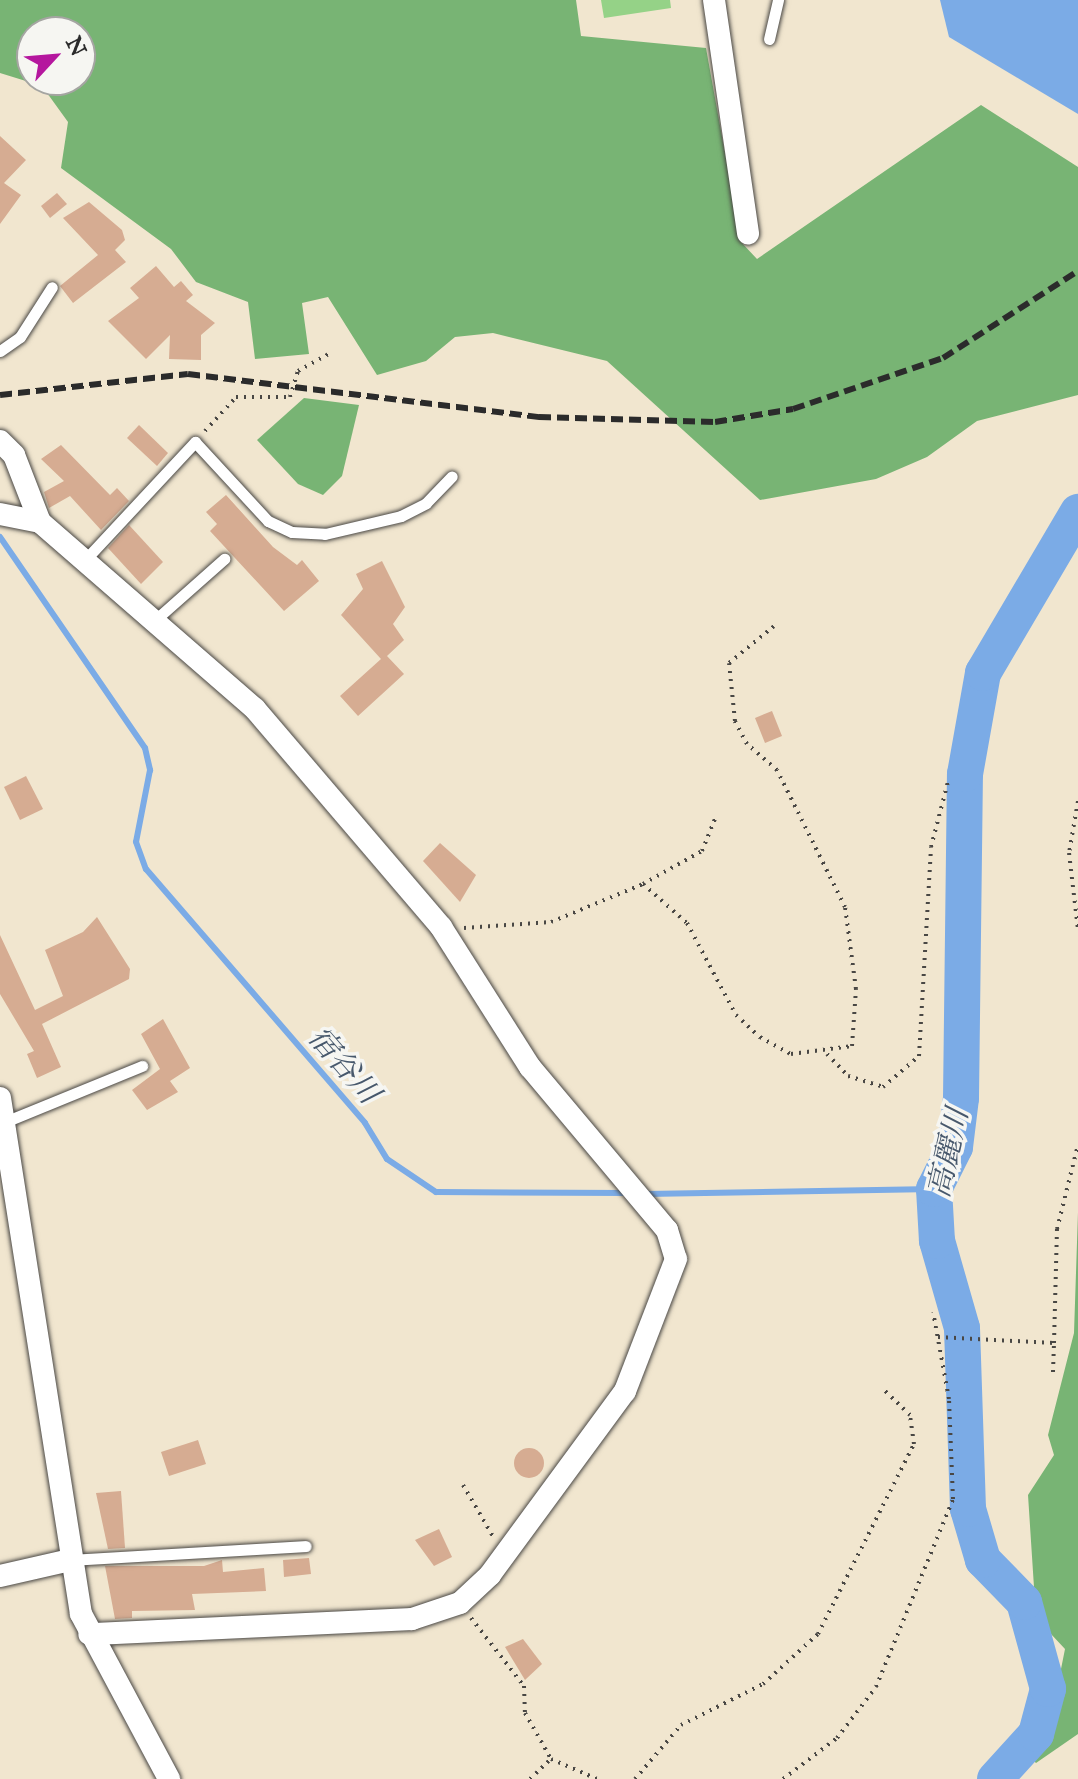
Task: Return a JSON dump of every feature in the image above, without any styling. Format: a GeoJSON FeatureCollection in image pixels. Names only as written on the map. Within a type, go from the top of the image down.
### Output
{"type":"FeatureCollection","features":[{"type":"Feature","properties":{"kind":"street"},"geometry":{"type":"LineString","coordinates":[[714,0],[748,234]]}},
{"type":"Feature","properties":{"kind":"street"},"geometry":{"type":"LineString","coordinates":[[0,441],[14,455],[40,522],[255,709],[441,927],[530,1067],[648,1206],[674,1246],[663,1305],[625,1391],[505,1553],[460,1603],[412,1619],[89,1634]]}},
{"type":"Feature","properties":{"kind":"street"},"geometry":{"type":"LineString","coordinates":[[0,514],[40,522]]}},
{"type":"Feature","properties":{"kind":"street"},"geometry":{"type":"LineString","coordinates":[[0,1098],[7,1121],[70,1560],[89,1634],[169,1779]]}},
{"type":"Feature","properties":{"kind":"street"},"geometry":{"type":"LineString","coordinates":[[0,1576],[70,1560]]}},
{"type":"Feature","properties":{"kind":"lane"},"geometry":{"type":"LineString","coordinates":[[769,39],[778,0]]}},
{"type":"Feature","properties":{"kind":"lane"},"geometry":{"type":"LineString","coordinates":[[0,351],[20,337],[52,287]]}},
{"type":"Feature","properties":{"kind":"lane"},"geometry":{"type":"LineString","coordinates":[[84,561],[195,442],[268,521],[292,532],[325,534],[401,516],[426,503],[452,476]]}},
{"type":"Feature","properties":{"kind":"lane"},"geometry":{"type":"LineString","coordinates":[[154,621],[224,559]]}},
{"type":"Feature","properties":{"kind":"lane"},"geometry":{"type":"LineString","coordinates":[[7,1121],[142,1066]]}},
{"type":"Feature","properties":{"kind":"lane"},"geometry":{"type":"LineString","coordinates":[[70,1560],[306,1546]]}},
{"type":"Feature","properties":{"kind":"path"},"geometry":{"type":"LineString","coordinates":[[195,442],[236,397],[290,397],[298,371],[329,354]]}},
{"type":"Feature","properties":{"kind":"path"},"geometry":{"type":"LineString","coordinates":[[643,884],[687,923],[736,1015],[760,1037],[791,1054],[827,1054],[852,1046],[855,1036],[845,907],[777,770],[741,733],[727,675],[729,663],[774,626]]}},
{"type":"Feature","properties":{"kind":"path"},"geometry":{"type":"LineString","coordinates":[[827,1054],[848,1076],[883,1087],[919,1056],[931,847],[949,778]]}},
{"type":"Feature","properties":{"kind":"path"},"geometry":{"type":"LineString","coordinates":[[1078,801],[1069,853],[1078,930]]}},
{"type":"Feature","properties":{"kind":"path"},"geometry":{"type":"LineString","coordinates":[[441,927],[551,922],[643,884],[702,851],[716,816]]}},
{"type":"Feature","properties":{"kind":"path"},"geometry":{"type":"LineString","coordinates":[[1053,1372],[1057,1229],[1078,1145]]}},
{"type":"Feature","properties":{"kind":"path"},"geometry":{"type":"LineString","coordinates":[[783,1779],[837,1738],[876,1687],[953,1499],[933,1312]]}},
{"type":"Feature","properties":{"kind":"path"},"geometry":{"type":"LineString","coordinates":[[938,1337],[1054,1343]]}},
{"type":"Feature","properties":{"kind":"path"},"geometry":{"type":"LineString","coordinates":[[635,1779],[681,1725],[763,1684],[818,1634],[914,1444],[910,1415],[882,1388]]}},
{"type":"Feature","properties":{"kind":"path"},"geometry":{"type":"LineString","coordinates":[[463,1485],[505,1553]]}},
{"type":"Feature","properties":{"kind":"path"},"geometry":{"type":"LineString","coordinates":[[460,1603],[517,1672],[525,1713],[551,1759],[597,1779]]}},
{"type":"Feature","properties":{"kind":"path"},"geometry":{"type":"LineString","coordinates":[[530,1779],[551,1759]]}},
{"type":"Feature","properties":{"kind":"green space"},"geometry":{"type":"Polygon","coordinates":[[[0,0],[576,0],[581,36],[706,48],[741,242],[757,259],[981,105],[1078,167],[1078,395],[977,421],[927,457],[876,479],[760,500],[607,361],[493,333],[455,337],[426,361],[377,375],[328,297],[302,303],[309,354],[255,359],[248,302],[196,282],[171,249],[61,168],[68,122],[49,96],[96,96],[96,16],[16,16],[16,78],[0,73],[0,0]]]}},
{"type":"Feature","properties":{"kind":"green space"},"geometry":{"type":"Polygon","coordinates":[[[601,0],[670,0],[671,8],[604,18],[601,0]]]}},
{"type":"Feature","properties":{"kind":"green space"},"geometry":{"type":"Polygon","coordinates":[[[304,398],[359,405],[342,476],[323,495],[298,484],[257,440],[304,398]]]}},
{"type":"Feature","properties":{"kind":"green space"},"geometry":{"type":"Polygon","coordinates":[[[1078,1212],[1078,1734],[1036,1763],[1030,1757],[1049,1729],[1065,1649],[1036,1618],[1028,1495],[1054,1455],[1048,1435],[1074,1333],[1078,1212]]]}},
{"type":"Feature","properties":{"kind":"water"},"geometry":{"type":"Polygon","coordinates":[[[940,0],[1078,0],[1078,114],[949,37],[940,0]]]}},
{"type":"Feature","properties":{"kind":"building"},"geometry":{"type":"Polygon","coordinates":[[[0,136],[26,160],[4,183],[21,195],[0,224],[0,136]]]}},
{"type":"Feature","properties":{"kind":"building"},"geometry":{"type":"Polygon","coordinates":[[[57,193],[67,204],[50,218],[41,206],[57,193]]]}},
{"type":"Feature","properties":{"kind":"building"},"geometry":{"type":"Polygon","coordinates":[[[89,202],[122,230],[125,240],[115,250],[126,262],[73,303],[60,286],[98,255],[63,218],[89,202]]]}},
{"type":"Feature","properties":{"kind":"building"},"geometry":{"type":"Polygon","coordinates":[[[156,266],[174,287],[181,281],[193,295],[186,301],[215,323],[201,335],[201,360],[169,359],[170,335],[146,359],[108,321],[139,298],[130,288],[156,266]]]}},
{"type":"Feature","properties":{"kind":"building"},"geometry":{"type":"Polygon","coordinates":[[[139,425],[168,453],[157,466],[127,438],[139,425]]]}},
{"type":"Feature","properties":{"kind":"building"},"geometry":{"type":"Polygon","coordinates":[[[61,445],[110,495],[117,488],[129,501],[101,530],[70,496],[49,508],[44,492],[64,481],[41,459],[61,445]]]}},
{"type":"Feature","properties":{"kind":"building"},"geometry":{"type":"Polygon","coordinates":[[[226,495],[273,547],[297,565],[302,560],[319,581],[284,611],[210,531],[217,524],[206,512],[226,495]]]}},
{"type":"Feature","properties":{"kind":"building"},"geometry":{"type":"Polygon","coordinates":[[[129,525],[163,562],[141,584],[108,548],[129,525]]]}},
{"type":"Feature","properties":{"kind":"building"},"geometry":{"type":"Polygon","coordinates":[[[382,561],[405,607],[393,624],[404,640],[387,656],[404,674],[358,716],[340,696],[381,659],[341,615],[363,589],[356,574],[382,561]]]}},
{"type":"Feature","properties":{"kind":"building"},"geometry":{"type":"Polygon","coordinates":[[[772,711],[782,736],[765,743],[755,718],[772,711]]]}},
{"type":"Feature","properties":{"kind":"building"},"geometry":{"type":"Polygon","coordinates":[[[26,776],[43,809],[20,820],[4,787],[26,776]]]}},
{"type":"Feature","properties":{"kind":"building"},"geometry":{"type":"Polygon","coordinates":[[[440,843],[476,875],[460,902],[423,861],[440,843]]]}},
{"type":"Feature","properties":{"kind":"building"},"geometry":{"type":"Polygon","coordinates":[[[97,917],[130,969],[129,979],[42,1024],[61,1067],[37,1078],[27,1054],[34,1051],[0,994],[0,935],[35,1010],[63,996],[45,950],[83,932],[97,917]]]}},
{"type":"Feature","properties":{"kind":"building"},"geometry":{"type":"Polygon","coordinates":[[[163,1019],[190,1068],[170,1081],[178,1092],[147,1110],[132,1090],[160,1069],[141,1034],[163,1019]]]}},
{"type":"Feature","properties":{"kind":"building"},"geometry":{"type":"Polygon","coordinates":[[[198,1440],[206,1464],[169,1476],[161,1452],[198,1440]]]}},
{"type":"Feature","properties":{"kind":"building"},"geometry":{"type":"Polygon","coordinates":[[[529,1448],[540,1452],[544,1463],[540,1474],[529,1478],[518,1474],[514,1463],[518,1452],[529,1448]]]}},
{"type":"Feature","properties":{"kind":"building"},"geometry":{"type":"Polygon","coordinates":[[[121,1491],[125,1548],[108,1549],[96,1493],[121,1491]]]}},
{"type":"Feature","properties":{"kind":"building"},"geometry":{"type":"Polygon","coordinates":[[[439,1529],[452,1557],[434,1566],[415,1540],[439,1529]]]}},
{"type":"Feature","properties":{"kind":"building"},"geometry":{"type":"Polygon","coordinates":[[[309,1558],[311,1574],[284,1577],[283,1560],[309,1558]]]}},
{"type":"Feature","properties":{"kind":"building"},"geometry":{"type":"Polygon","coordinates":[[[222,1560],[223,1572],[264,1568],[266,1591],[192,1594],[195,1610],[132,1611],[132,1618],[115,1619],[105,1566],[204,1566],[222,1560]]]}},
{"type":"Feature","properties":{"kind":"building"},"geometry":{"type":"Polygon","coordinates":[[[523,1639],[542,1664],[525,1680],[505,1647],[523,1639]]]}},
{"type":"Feature","properties":{"kind":"waterway","name":"高麗川"},"geometry":{"type":"LineString","coordinates":[[995,1779],[1036,1734],[1048,1689],[1024,1602],[983,1560],[968,1509],[962,1328],[937,1241],[934,1189],[955,1147],[961,1098],[965,774],[983,673],[1078,512]]}},
{"type":"Feature","properties":{"kind":"waterway","name":"宿谷川"},"geometry":{"type":"LineString","coordinates":[[0,537],[145,748],[150,770],[136,842],[146,869],[365,1123],[387,1159],[436,1192],[627,1193]]}},
{"type":"Feature","properties":{"kind":"waterway","name":"宿谷川"},"geometry":{"type":"LineString","coordinates":[[646,1194],[934,1189]]}},
{"type":"Feature","properties":{"kind":"railway"},"geometry":{"type":"LineString","coordinates":[[0,395],[188,374],[539,417],[715,422],[793,409],[943,358],[1078,271]]}}]}
